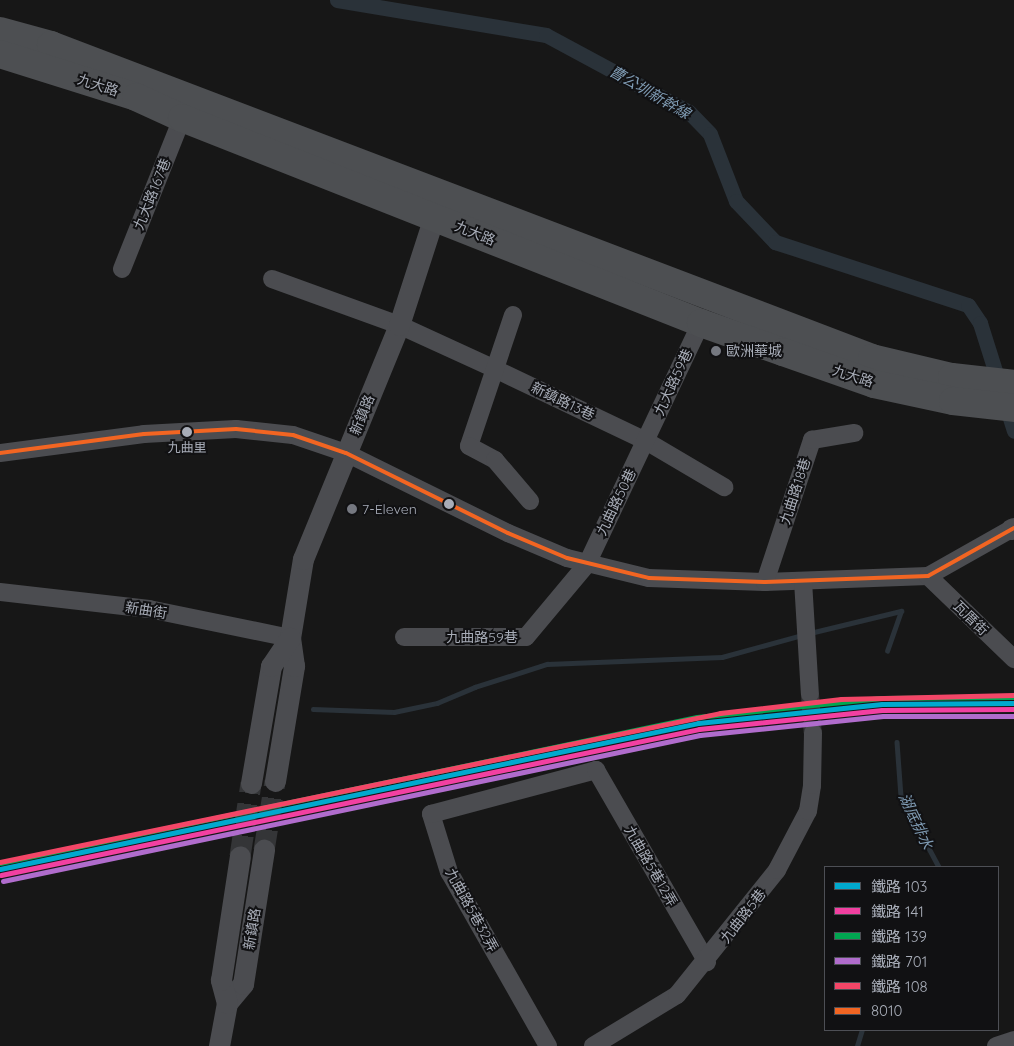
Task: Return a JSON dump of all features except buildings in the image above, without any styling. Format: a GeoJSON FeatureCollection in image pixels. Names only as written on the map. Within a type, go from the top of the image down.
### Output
{"type":"FeatureCollection","features":[{"type":"Feature","properties":{"kind":"main road","name":"九大路"},"geometry":{"type":"LineString","coordinates":[[0,32],[51,45],[438,206],[701,323],[874,384],[952,389]]}},
{"type":"Feature","properties":{"kind":"main road","name":"九大路"},"geometry":{"type":"LineString","coordinates":[[0,54],[136,97],[182,118],[872,358],[952,389]]}},
{"type":"Feature","properties":{"kind":"main road"},"geometry":{"type":"LineString","coordinates":[[952,389],[1014,384]]}},
{"type":"Feature","properties":{"kind":"main road"},"geometry":{"type":"LineString","coordinates":[[952,389],[1014,408]]}},
{"type":"Feature","properties":{"kind":"street","name":"九大路167巷"},"geometry":{"type":"LineString","coordinates":[[122,269],[182,118]]}},
{"type":"Feature","properties":{"kind":"street","name":"新鎮路"},"geometry":{"type":"LineString","coordinates":[[275,781],[294,666],[290,638],[303,559],[399,325],[438,206]]}},
{"type":"Feature","properties":{"kind":"street","name":"新鎮路13巷"},"geometry":{"type":"LineString","coordinates":[[272,280],[399,325],[646,441],[724,487]]}},
{"type":"Feature","properties":{"kind":"street"},"geometry":{"type":"LineString","coordinates":[[513,315],[469,446],[495,460],[530,501]]}},
{"type":"Feature","properties":{"kind":"street","name":"九大路59巷"},"geometry":{"type":"LineString","coordinates":[[646,441],[701,323]]}},
{"type":"Feature","properties":{"kind":"street"},"geometry":{"type":"LineString","coordinates":[[0,453],[144,434],[236,429],[293,435],[346,453],[508,533],[587,564],[649,578],[765,582],[928,576],[1012,529]]}},
{"type":"Feature","properties":{"kind":"street","name":"九曲路18巷"},"geometry":{"type":"LineString","coordinates":[[765,582],[812,440],[854,433]]}},
{"type":"Feature","properties":{"kind":"street","name":"九曲路50巷"},"geometry":{"type":"LineString","coordinates":[[587,564],[646,441]]}},
{"type":"Feature","properties":{"kind":"street","name":"九曲路59巷"},"geometry":{"type":"LineString","coordinates":[[404,637],[526,637],[587,564]]}},
{"type":"Feature","properties":{"kind":"street","name":"瓦厝街"},"geometry":{"type":"LineString","coordinates":[[928,576],[1014,659]]}},
{"type":"Feature","properties":{"kind":"street"},"geometry":{"type":"LineString","coordinates":[[803,581],[810,694]]}},
{"type":"Feature","properties":{"kind":"street","name":"新曲街"},"geometry":{"type":"LineString","coordinates":[[0,592],[149,609],[290,638]]}},
{"type":"Feature","properties":{"kind":"street","name":"新鎮路"},"geometry":{"type":"LineString","coordinates":[[251,783],[271,666],[290,638]]}},
{"type":"Feature","properties":{"kind":"street","name":"九曲路5巷"},"geometry":{"type":"LineString","coordinates":[[593,1046],[677,995],[707,962],[778,870],[808,811],[812,785],[813,733]]}},
{"type":"Feature","properties":{"kind":"street","name":"九曲路5巷12弄"},"geometry":{"type":"LineString","coordinates":[[596,770],[707,962]]}},
{"type":"Feature","properties":{"kind":"street","name":"九曲路5巷32弄"},"geometry":{"type":"LineString","coordinates":[[548,1046],[449,872],[431,814],[596,770]]}},
{"type":"Feature","properties":{"kind":"street","name":"新鎮路"},"geometry":{"type":"LineString","coordinates":[[227,1003],[243,984],[264,850]]}},
{"type":"Feature","properties":{"kind":"street","name":"新鎮路"},"geometry":{"type":"LineString","coordinates":[[220,1046],[227,1003],[221,980],[240,856]]}},
{"type":"Feature","properties":{"kind":"street"},"geometry":{"type":"LineString","coordinates":[[996,1046],[1014,1040]]}},
{"type":"Feature","properties":{"kind":"waterway","name":"曹公圳新幹線"},"geometry":{"type":"LineString","coordinates":[[337,0],[546,35],[689,112],[710,134],[736,201],[775,242],[968,305],[980,323],[1014,431]]}},
{"type":"Feature","properties":{"kind":"waterway"},"geometry":{"type":"LineString","coordinates":[[810,633],[901,611]]}},
{"type":"Feature","properties":{"kind":"waterway","name":"湖底排水"},"geometry":{"type":"LineString","coordinates":[[887,651],[901,611]]}},
{"type":"Feature","properties":{"kind":"waterway"},"geometry":{"type":"LineString","coordinates":[[313,709],[394,712],[437,703],[475,687],[547,664],[722,657],[802,635]]}},
{"type":"Feature","properties":{"kind":"waterway","name":"湖底排水"},"geometry":{"type":"LineString","coordinates":[[897,742],[901,796],[938,866]]}},
{"type":"Feature","properties":{"kind":"waterway","name":"湖底排水"},"geometry":{"type":"LineString","coordinates":[[857,1046],[862,1031]]}},
{"type":"Feature","properties":{"kind":"tunnel"},"geometry":{"type":"LineString","coordinates":[[810,694],[813,733]]}},
{"type":"Feature","properties":{"kind":"tunnel"},"geometry":{"type":"LineString","coordinates":[[264,850],[275,781]]}},
{"type":"Feature","properties":{"kind":"tunnel"},"geometry":{"type":"LineString","coordinates":[[240,856],[251,783]]}},
{"type":"Feature","properties":{"kind":"rail line","name":"108"},"geometry":{"type":"LineString","coordinates":[[0,862],[720,713],[841,699],[1014,695]]}},
{"type":"Feature","properties":{"kind":"rail line","name":"139"},"geometry":{"type":"LineString","coordinates":[[0,863],[697,717],[881,698],[1014,697]]}},
{"type":"Feature","properties":{"kind":"rail line","name":"103"},"geometry":{"type":"LineString","coordinates":[[0,869],[698,723],[882,704],[1014,703]]}},
{"type":"Feature","properties":{"kind":"rail line","name":"141"},"geometry":{"type":"LineString","coordinates":[[1,875],[699,729],[882,710],[1014,709]]}},
{"type":"Feature","properties":{"kind":"rail line","name":"701"},"geometry":{"type":"LineString","coordinates":[[3,881],[700,735],[883,716],[1014,716]]}},
{"type":"Feature","properties":{"kind":"transit line","name":"8010"},"geometry":{"type":"LineString","coordinates":[[0,453],[144,434],[236,429],[293,435],[346,453],[508,533],[567,558],[649,578],[765,582],[928,576],[1014,528]]}},
{"type":"Feature","properties":{"kind":"place","name":"歐洲華城"},"geometry":{"type":"Point","coordinates":[716,351]}},
{"type":"Feature","properties":{"kind":"place","name":"九曲里"},"geometry":{"type":"Point","coordinates":[187,432]}},
{"type":"Feature","properties":{"kind":"place","name":"7-Eleven"},"geometry":{"type":"Point","coordinates":[352,509]}}]}
